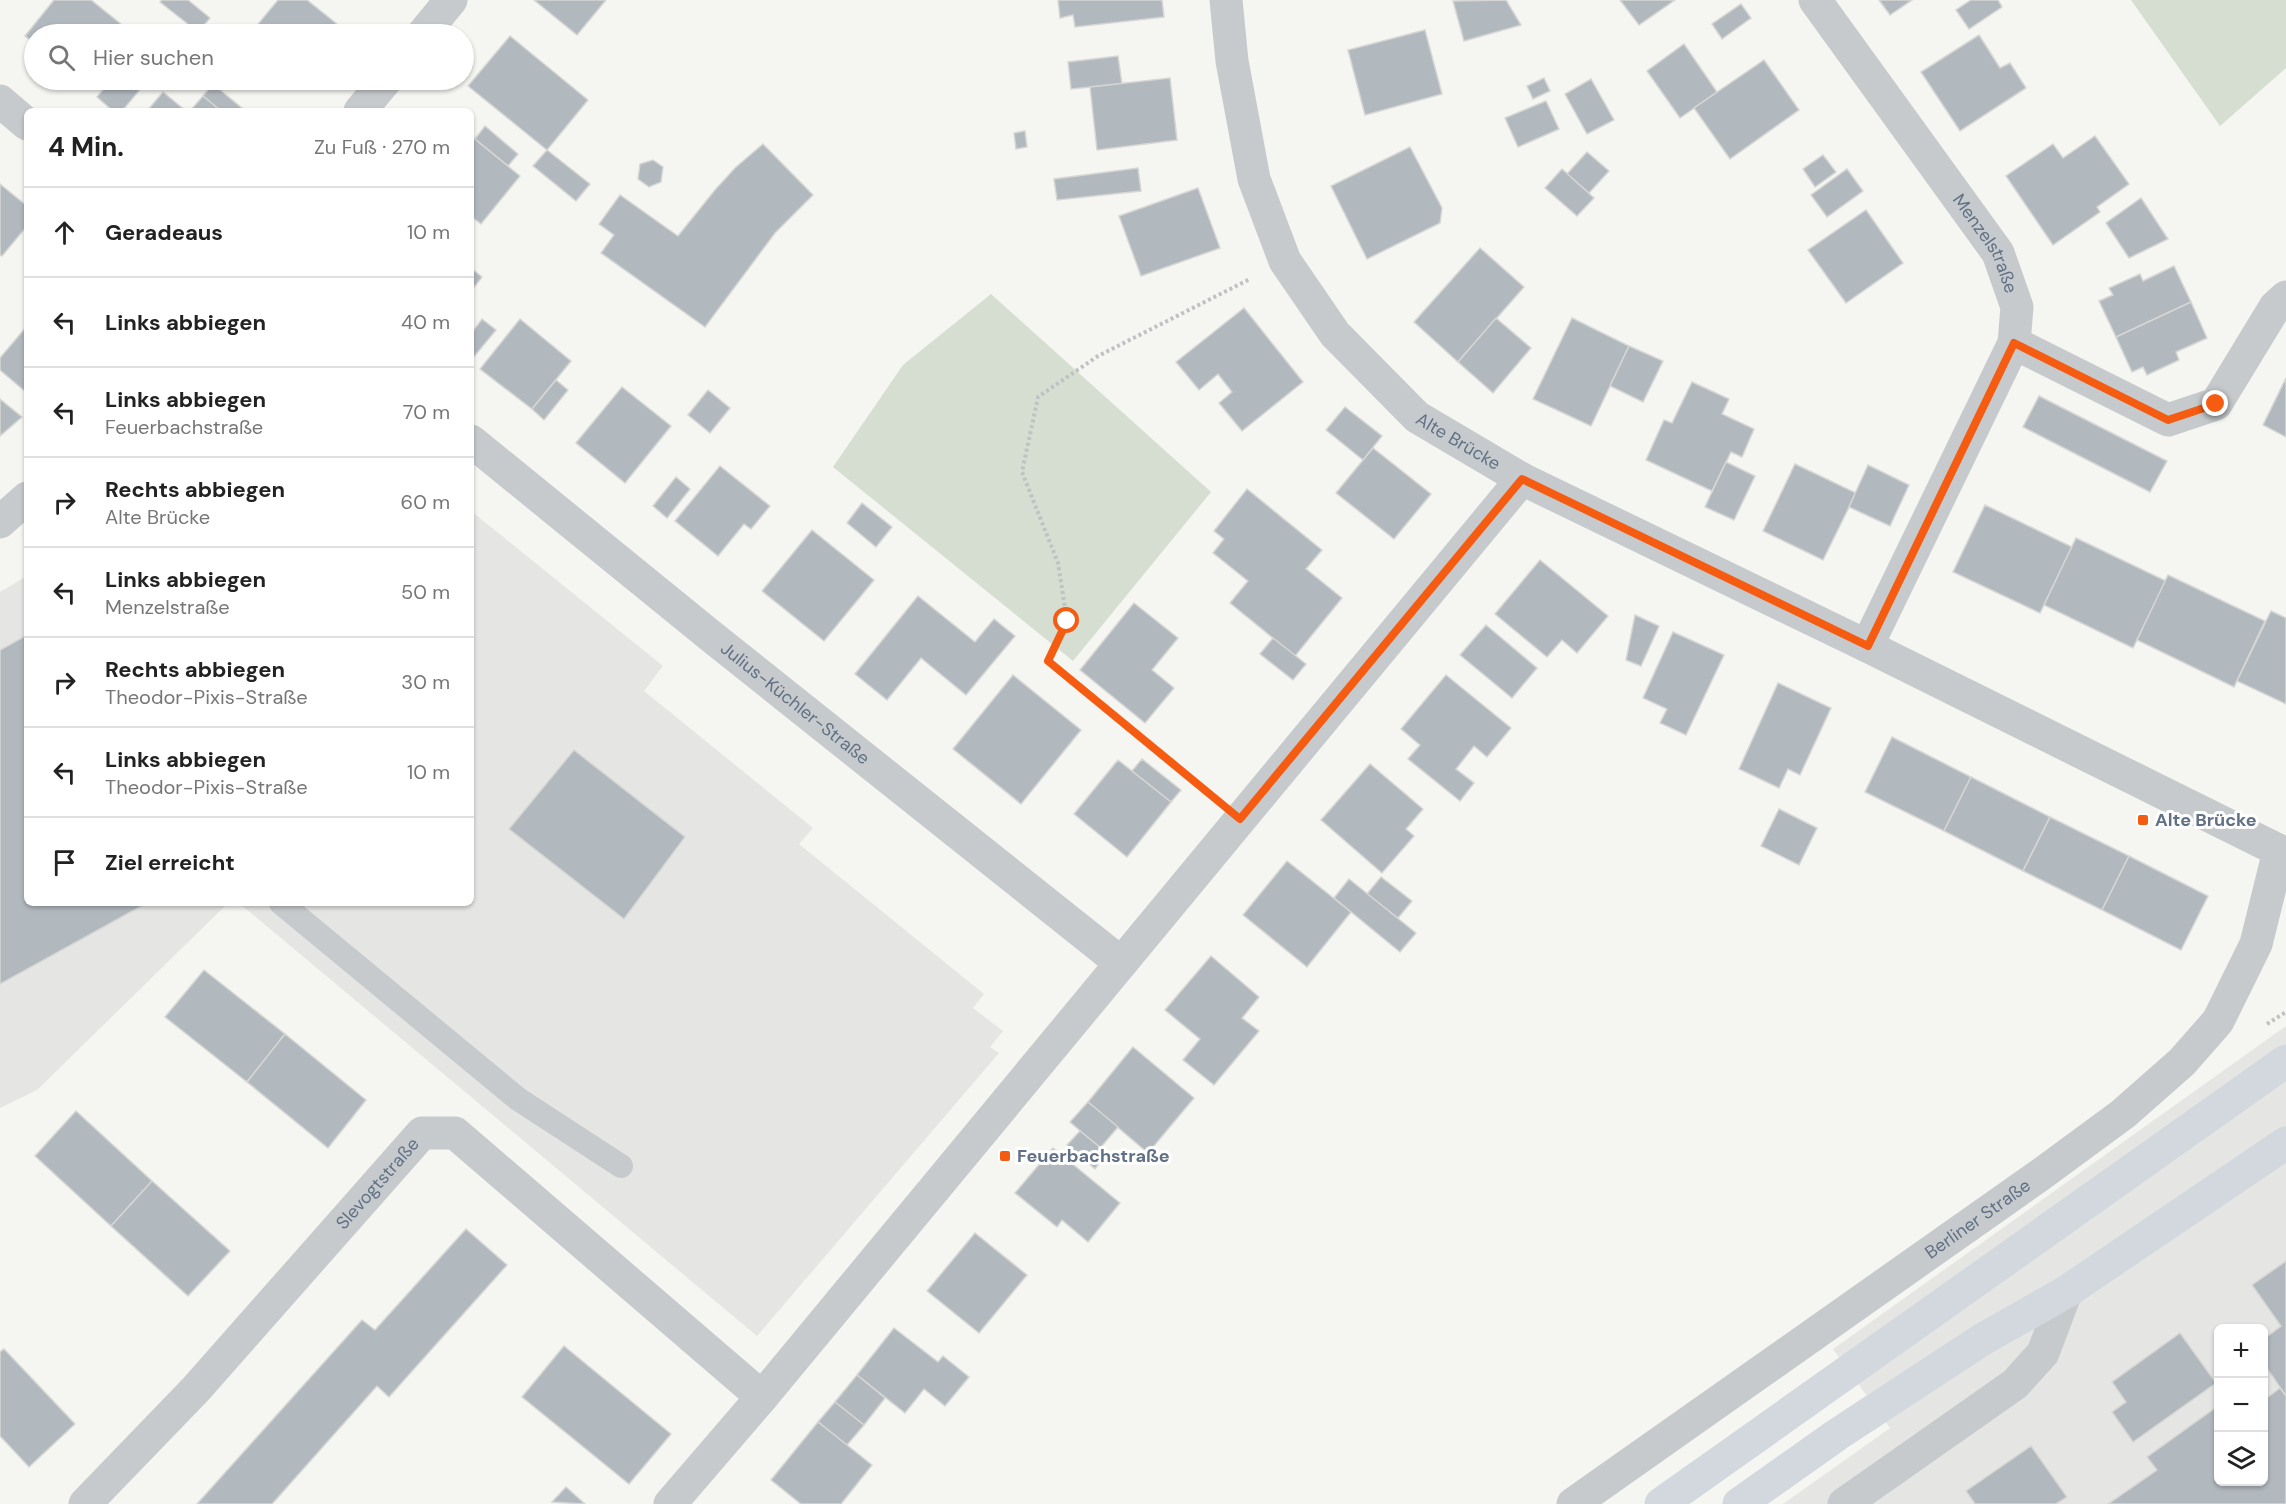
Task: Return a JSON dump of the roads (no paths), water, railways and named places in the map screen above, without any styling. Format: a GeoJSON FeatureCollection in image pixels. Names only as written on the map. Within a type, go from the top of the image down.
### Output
{"type":"FeatureCollection","features":[{"type":"Feature","properties":{"kind":"main road"},"geometry":{"type":"LineString","coordinates":[[1661,1504],[2286,1061]]}},
{"type":"Feature","properties":{"kind":"main road"},"geometry":{"type":"LineString","coordinates":[[1739,1504],[1838,1434],[1974,1346],[2066,1292],[2286,1143]]}},
{"type":"Feature","properties":{"kind":"street"},"geometry":{"type":"LineString","coordinates":[[431,24],[451,0]]}},
{"type":"Feature","properties":{"kind":"street","name":"Alte Brücke"},"geometry":{"type":"LineString","coordinates":[[1226,0],[1232,61],[1254,179],[1285,261],[1335,334],[1417,417],[1522,479],[1868,646],[2284,856]]}},
{"type":"Feature","properties":{"kind":"street","name":"Menzelstraße"},"geometry":{"type":"LineString","coordinates":[[1815,0],[1998,253],[2018,307],[2014,343],[1868,646]]}},
{"type":"Feature","properties":{"kind":"street"},"geometry":{"type":"LineString","coordinates":[[363,108],[378,90]]}},
{"type":"Feature","properties":{"kind":"street"},"geometry":{"type":"LineString","coordinates":[[0,101],[24,121]]}},
{"type":"Feature","properties":{"kind":"street"},"geometry":{"type":"LineString","coordinates":[[2014,343],[2168,420],[2216,404],[2275,307],[2286,297]]}},
{"type":"Feature","properties":{"kind":"street","name":"Julius-Küchler-Straße"},"geometry":{"type":"LineString","coordinates":[[474,443],[1121,963]]}},
{"type":"Feature","properties":{"kind":"street"},"geometry":{"type":"LineString","coordinates":[[670,1504],[1522,479]]}},
{"type":"Feature","properties":{"kind":"street"},"geometry":{"type":"LineString","coordinates":[[0,522],[24,501]]}},
{"type":"Feature","properties":{"kind":"street","name":"Berliner Straße"},"geometry":{"type":"LineString","coordinates":[[1573,1504],[2040,1175],[2124,1114],[2182,1062],[2218,1021],[2256,944],[2284,856]]}},
{"type":"Feature","properties":{"kind":"street","name":"Slevogtstraße"},"geometry":{"type":"LineString","coordinates":[[85,1504],[196,1389],[422,1133],[455,1133],[762,1396]]}},
{"type":"Feature","properties":{"kind":"street"},"geometry":{"type":"LineString","coordinates":[[1844,1504],[2015,1384],[2043,1353],[2066,1292]]}},
{"type":"Feature","properties":{"kind":"lane"},"geometry":{"type":"LineString","coordinates":[[284,906],[518,1099],[621,1166]]}},
{"type":"Feature","properties":{"kind":"place","name":"Alte Brücke"},"geometry":{"type":"Point","coordinates":[2143,820]}},
{"type":"Feature","properties":{"kind":"place","name":"Feuerbachstraße"},"geometry":{"type":"Point","coordinates":[1005,1156]}}]}
